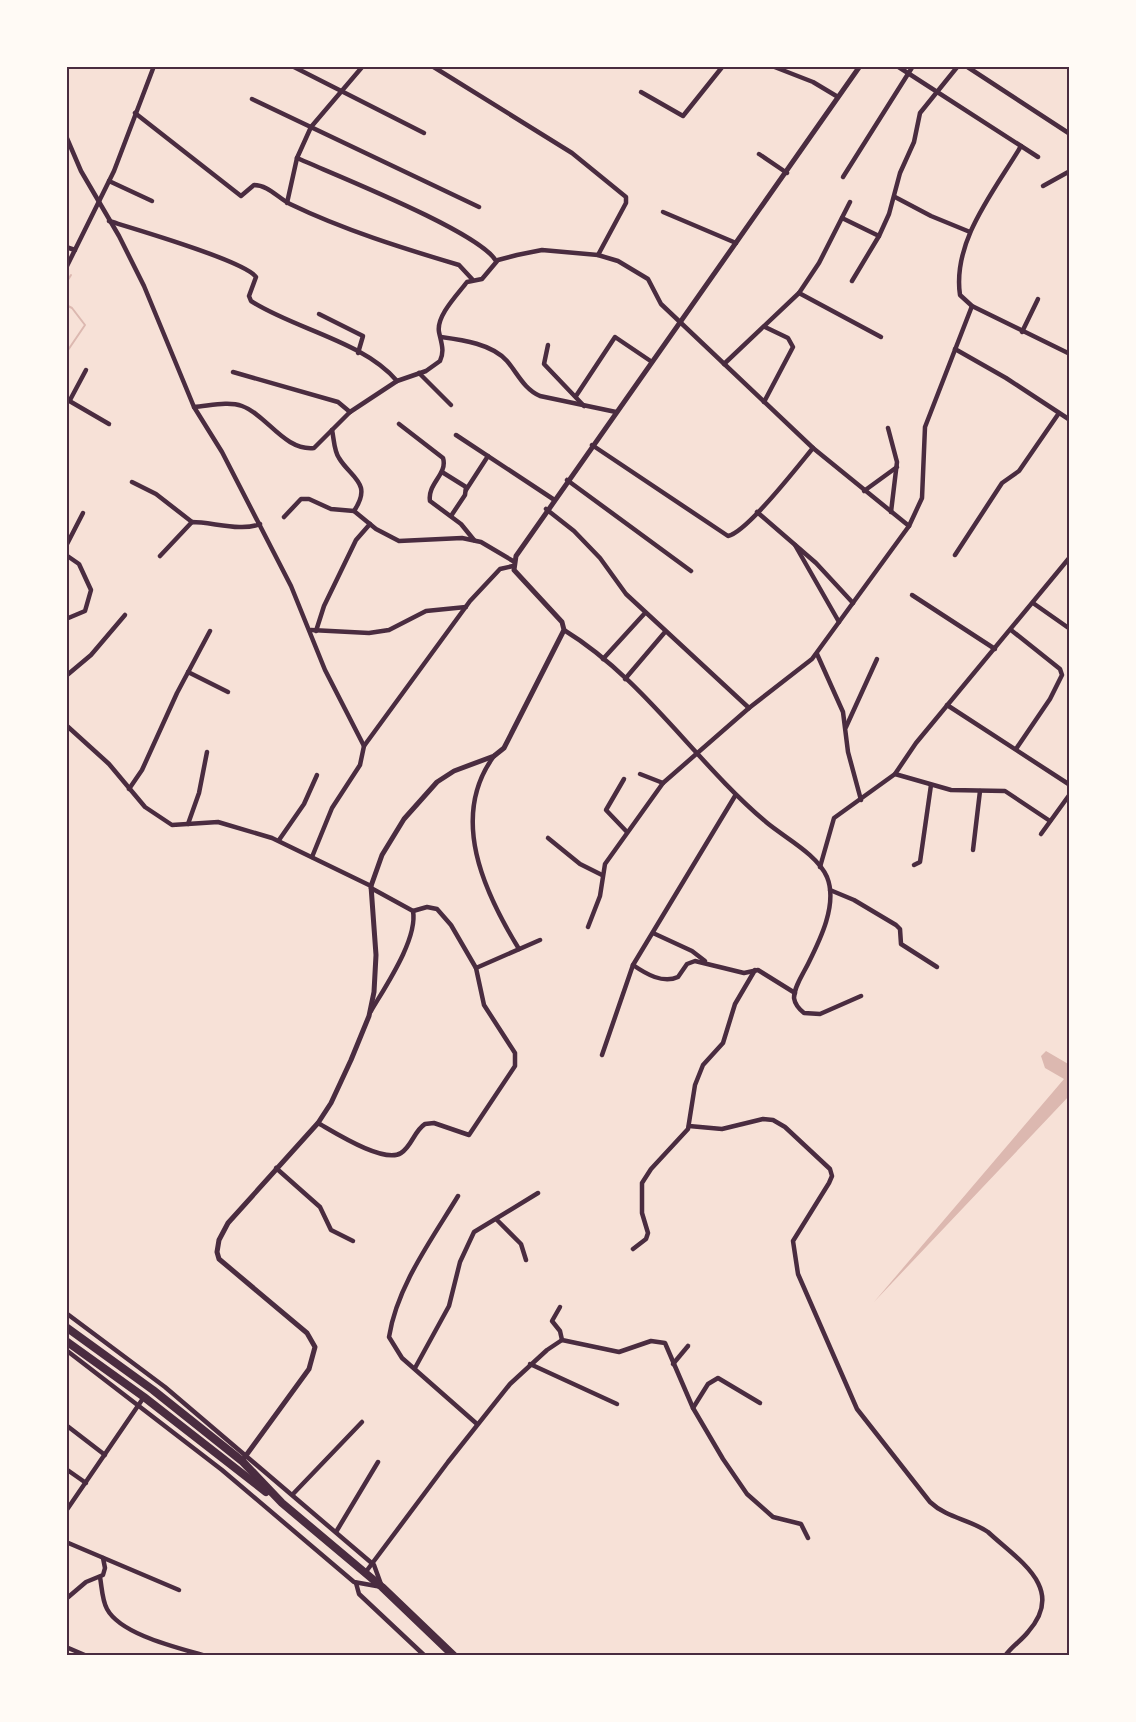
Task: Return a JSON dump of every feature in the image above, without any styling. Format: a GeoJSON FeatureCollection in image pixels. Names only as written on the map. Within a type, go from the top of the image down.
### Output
{"type":"FeatureCollection","features":[{"type":"Feature","properties":{"kind":"highway"},"geometry":{"type":"LineString","coordinates":[[66,1327],[245,1457],[252,1478]]}},
{"type":"Feature","properties":{"kind":"highway"},"geometry":{"type":"LineString","coordinates":[[66,1341],[252,1478],[382,1587],[454,1656]]}},
{"type":"Feature","properties":{"kind":"street"},"geometry":{"type":"LineString","coordinates":[[66,268],[109,181],[153,66]]}},
{"type":"Feature","properties":{"kind":"street"},"geometry":{"type":"LineString","coordinates":[[292,66],[424,133]]}},
{"type":"Feature","properties":{"kind":"street"},"geometry":{"type":"LineString","coordinates":[[287,203],[297,158],[311,127],[341,89],[363,66]]}},
{"type":"Feature","properties":{"kind":"street"},"geometry":{"type":"LineString","coordinates":[[432,66],[572,153],[626,197],[626,203],[598,255]]}},
{"type":"Feature","properties":{"kind":"street"},"geometry":{"type":"LineString","coordinates":[[641,92],[683,116],[723,66]]}},
{"type":"Feature","properties":{"kind":"street"},"geometry":{"type":"LineString","coordinates":[[772,66],[813,82],[838,97]]}},
{"type":"Feature","properties":{"kind":"street"},"geometry":{"type":"LineString","coordinates":[[312,856],[332,808],[360,765],[364,746],[466,607],[495,574],[503,567],[513,564],[546,509],[787,173],[860,66]]}},
{"type":"Feature","properties":{"kind":"street"},"geometry":{"type":"LineString","coordinates":[[897,66],[1038,157]]}},
{"type":"Feature","properties":{"kind":"street"},"geometry":{"type":"LineString","coordinates":[[843,177],[913,66]]}},
{"type":"Feature","properties":{"kind":"street"},"geometry":{"type":"LineString","coordinates":[[852,281],[879,236],[895,197],[900,172],[910,151],[920,113],[958,66]]}},
{"type":"Feature","properties":{"kind":"street"},"geometry":{"type":"LineString","coordinates":[[966,66],[1070,134]]}},
{"type":"Feature","properties":{"kind":"street"},"geometry":{"type":"LineString","coordinates":[[252,99],[479,207]]}},
{"type":"Feature","properties":{"kind":"street"},"geometry":{"type":"LineString","coordinates":[[135,113],[241,196],[257,184],[287,203],[374,239],[459,265],[466,269],[472,279]]}},
{"type":"Feature","properties":{"kind":"street"},"geometry":{"type":"LineString","coordinates":[[66,136],[81,171],[99,200],[148,297],[194,407],[260,524],[314,631],[325,670],[364,746]]}},
{"type":"Feature","properties":{"kind":"street"},"geometry":{"type":"LineString","coordinates":[[1021,146],[970,232],[958,282],[962,298],[972,306],[1070,354]]}},
{"type":"Feature","properties":{"kind":"street"},"geometry":{"type":"LineString","coordinates":[[759,154],[787,173]]}},
{"type":"Feature","properties":{"kind":"street"},"geometry":{"type":"LineString","coordinates":[[297,158],[448,226],[488,250],[496,261]]}},
{"type":"Feature","properties":{"kind":"street"},"geometry":{"type":"LineString","coordinates":[[1043,186],[1070,171]]}},
{"type":"Feature","properties":{"kind":"street"},"geometry":{"type":"LineString","coordinates":[[109,181],[152,201]]}},
{"type":"Feature","properties":{"kind":"street"},"geometry":{"type":"LineString","coordinates":[[895,197],[931,216],[970,232]]}},
{"type":"Feature","properties":{"kind":"street"},"geometry":{"type":"LineString","coordinates":[[724,364],[799,293],[850,202]]}},
{"type":"Feature","properties":{"kind":"street"},"geometry":{"type":"LineString","coordinates":[[663,212],[736,243]]}},
{"type":"Feature","properties":{"kind":"street"},"geometry":{"type":"LineString","coordinates":[[842,218],[879,236]]}},
{"type":"Feature","properties":{"kind":"street"},"geometry":{"type":"LineString","coordinates":[[109,221],[213,255],[251,272],[256,277],[249,297],[251,301],[358,353],[383,367],[397,381]]}},
{"type":"Feature","properties":{"kind":"street"},"geometry":{"type":"LineString","coordinates":[[66,247],[75,250]]}},
{"type":"Feature","properties":{"kind":"street"},"geometry":{"type":"LineString","coordinates":[[194,407],[242,406],[286,438],[308,448],[319,445],[350,412],[397,381],[419,373],[440,361],[443,355],[439,331],[447,310],[467,282],[484,278],[496,261],[542,250],[598,255],[618,261],[648,279],[661,304],[764,402],[813,448],[909,526]]}},
{"type":"Feature","properties":{"kind":"street"},"geometry":{"type":"LineString","coordinates":[[799,293],[881,337]]}},
{"type":"Feature","properties":{"kind":"street"},"geometry":{"type":"LineString","coordinates":[[1022,332],[1038,299]]}},
{"type":"Feature","properties":{"kind":"street"},"geometry":{"type":"LineString","coordinates":[[588,927],[600,896],[602,875],[607,861],[663,783],[749,708],[805,666],[817,654],[909,526],[922,498],[926,427],[972,306]]}},
{"type":"Feature","properties":{"kind":"street"},"geometry":{"type":"LineString","coordinates":[[319,314],[363,336],[358,353]]}},
{"type":"Feature","properties":{"kind":"street"},"geometry":{"type":"LineString","coordinates":[[764,402],[793,347],[788,338],[765,327]]}},
{"type":"Feature","properties":{"kind":"street"},"geometry":{"type":"LineString","coordinates":[[441,337],[489,347],[506,360],[529,390],[536,394],[557,402],[616,412]]}},
{"type":"Feature","properties":{"kind":"street"},"geometry":{"type":"LineString","coordinates":[[576,396],[615,337],[651,362]]}},
{"type":"Feature","properties":{"kind":"street"},"geometry":{"type":"LineString","coordinates":[[548,345],[544,364],[584,406]]}},
{"type":"Feature","properties":{"kind":"street"},"geometry":{"type":"LineString","coordinates":[[955,349],[1006,378],[1070,420]]}},
{"type":"Feature","properties":{"kind":"street"},"geometry":{"type":"LineString","coordinates":[[86,370],[68,399],[109,424]]}},
{"type":"Feature","properties":{"kind":"street"},"geometry":{"type":"LineString","coordinates":[[233,372],[333,401],[350,412]]}},
{"type":"Feature","properties":{"kind":"street"},"geometry":{"type":"LineString","coordinates":[[419,373],[451,405]]}},
{"type":"Feature","properties":{"kind":"street"},"geometry":{"type":"LineString","coordinates":[[955,555],[1002,483],[1019,471],[1059,413]]}},
{"type":"Feature","properties":{"kind":"street"},"geometry":{"type":"LineString","coordinates":[[399,424],[444,458],[442,472],[430,492],[430,500],[451,516],[474,540],[513,564],[522,580],[562,622],[564,630],[603,659],[625,679],[735,796],[820,867],[826,876],[830,890],[824,925],[795,993],[797,1006],[804,1013],[811,1015],[834,1010],[861,996]]}},
{"type":"Feature","properties":{"kind":"street"},"geometry":{"type":"LineString","coordinates":[[888,428],[896,453],[897,467],[891,512]]}},
{"type":"Feature","properties":{"kind":"street"},"geometry":{"type":"LineString","coordinates":[[332,430],[338,457],[356,478],[361,489],[361,496],[354,511]]}},
{"type":"Feature","properties":{"kind":"street"},"geometry":{"type":"LineString","coordinates":[[456,435],[553,499]]}},
{"type":"Feature","properties":{"kind":"street"},"geometry":{"type":"LineString","coordinates":[[592,444],[726,535],[737,532],[757,512],[813,448]]}},
{"type":"Feature","properties":{"kind":"street"},"geometry":{"type":"LineString","coordinates":[[451,516],[488,456]]}},
{"type":"Feature","properties":{"kind":"street"},"geometry":{"type":"LineString","coordinates":[[864,491],[897,467]]}},
{"type":"Feature","properties":{"kind":"street"},"geometry":{"type":"LineString","coordinates":[[442,472],[464,484],[466,490]]}},
{"type":"Feature","properties":{"kind":"street"},"geometry":{"type":"LineString","coordinates":[[567,480],[692,572]]}},
{"type":"Feature","properties":{"kind":"street"},"geometry":{"type":"LineString","coordinates":[[132,482],[156,494],[192,522],[220,523],[246,528],[260,524]]}},
{"type":"Feature","properties":{"kind":"street"},"geometry":{"type":"LineString","coordinates":[[284,517],[299,500],[304,498],[332,509],[354,511],[370,524],[402,541],[451,537],[474,540]]}},
{"type":"Feature","properties":{"kind":"street"},"geometry":{"type":"LineString","coordinates":[[546,509],[574,531],[600,558],[623,591],[645,613],[749,708]]}},
{"type":"Feature","properties":{"kind":"street"},"geometry":{"type":"LineString","coordinates":[[757,512],[794,543],[853,603]]}},
{"type":"Feature","properties":{"kind":"street"},"geometry":{"type":"LineString","coordinates":[[66,546],[83,513]]}},
{"type":"Feature","properties":{"kind":"street"},"geometry":{"type":"LineString","coordinates":[[160,556],[192,522]]}},
{"type":"Feature","properties":{"kind":"street"},"geometry":{"type":"LineString","coordinates":[[314,631],[356,540],[370,524]]}},
{"type":"Feature","properties":{"kind":"street"},"geometry":{"type":"LineString","coordinates":[[794,543],[802,561],[839,622]]}},
{"type":"Feature","properties":{"kind":"street"},"geometry":{"type":"LineString","coordinates":[[66,555],[82,568],[91,590],[84,611],[66,620]]}},
{"type":"Feature","properties":{"kind":"street"},"geometry":{"type":"LineString","coordinates":[[820,867],[834,818],[895,774],[947,705],[1070,557]]}},
{"type":"Feature","properties":{"kind":"street"},"geometry":{"type":"LineString","coordinates":[[912,595],[995,650]]}},
{"type":"Feature","properties":{"kind":"street"},"geometry":{"type":"LineString","coordinates":[[1033,603],[1070,629]]}},
{"type":"Feature","properties":{"kind":"street"},"geometry":{"type":"LineString","coordinates":[[314,631],[369,633],[391,629],[426,611],[466,607]]}},
{"type":"Feature","properties":{"kind":"street"},"geometry":{"type":"LineString","coordinates":[[603,659],[645,613]]}},
{"type":"Feature","properties":{"kind":"street"},"geometry":{"type":"LineString","coordinates":[[66,676],[91,655],[125,615]]}},
{"type":"Feature","properties":{"kind":"street"},"geometry":{"type":"LineString","coordinates":[[519,949],[482,879],[473,840],[479,781],[494,756],[510,740],[564,630]]}},
{"type":"Feature","properties":{"kind":"street"},"geometry":{"type":"LineString","coordinates":[[1011,630],[1060,669],[1062,675],[1050,699],[1016,749]]}},
{"type":"Feature","properties":{"kind":"street"},"geometry":{"type":"LineString","coordinates":[[129,789],[142,770],[210,631]]}},
{"type":"Feature","properties":{"kind":"street"},"geometry":{"type":"LineString","coordinates":[[625,679],[665,632]]}},
{"type":"Feature","properties":{"kind":"street"},"geometry":{"type":"LineString","coordinates":[[817,654],[840,705],[848,752],[861,800]]}},
{"type":"Feature","properties":{"kind":"street"},"geometry":{"type":"LineString","coordinates":[[845,729],[877,658]]}},
{"type":"Feature","properties":{"kind":"street"},"geometry":{"type":"LineString","coordinates":[[188,672],[228,692]]}},
{"type":"Feature","properties":{"kind":"street"},"geometry":{"type":"LineString","coordinates":[[947,705],[1070,785]]}},
{"type":"Feature","properties":{"kind":"street"},"geometry":{"type":"LineString","coordinates":[[66,724],[105,759],[129,789],[158,817],[173,825],[226,824],[279,840],[413,911],[427,907],[443,914],[476,968],[482,1000],[516,1053],[515,1066],[471,1135],[427,1123],[419,1128],[409,1145],[399,1154],[386,1155],[318,1123]]}},
{"type":"Feature","properties":{"kind":"street"},"geometry":{"type":"LineString","coordinates":[[188,824],[199,793],[207,752]]}},
{"type":"Feature","properties":{"kind":"street"},"geometry":{"type":"LineString","coordinates":[[369,1016],[376,964],[371,887],[382,855],[404,819],[427,791],[447,774],[494,756]]}},
{"type":"Feature","properties":{"kind":"street"},"geometry":{"type":"LineString","coordinates":[[640,774],[663,783]]}},
{"type":"Feature","properties":{"kind":"street"},"geometry":{"type":"LineString","coordinates":[[895,774],[932,785],[1009,793],[1050,821]]}},
{"type":"Feature","properties":{"kind":"street"},"geometry":{"type":"LineString","coordinates":[[279,840],[304,804],[317,775]]}},
{"type":"Feature","properties":{"kind":"street"},"geometry":{"type":"LineString","coordinates":[[624,779],[606,810],[627,832]]}},
{"type":"Feature","properties":{"kind":"street"},"geometry":{"type":"LineString","coordinates":[[914,866],[920,862],[932,785]]}},
{"type":"Feature","properties":{"kind":"street"},"geometry":{"type":"LineString","coordinates":[[973,850],[980,791]]}},
{"type":"Feature","properties":{"kind":"street"},"geometry":{"type":"LineString","coordinates":[[1041,834],[1070,794]]}},
{"type":"Feature","properties":{"kind":"street"},"geometry":{"type":"LineString","coordinates":[[602,1055],[633,965],[735,796]]}},
{"type":"Feature","properties":{"kind":"street"},"geometry":{"type":"LineString","coordinates":[[548,838],[580,864],[602,875]]}},
{"type":"Feature","properties":{"kind":"street"},"geometry":{"type":"LineString","coordinates":[[830,890],[855,900],[896,925],[900,929],[902,944],[937,967]]}},
{"type":"Feature","properties":{"kind":"street"},"geometry":{"type":"LineString","coordinates":[[245,1457],[309,1369],[315,1354],[314,1343],[310,1336],[217,1256],[217,1245],[223,1230],[318,1123],[351,1060],[369,1016],[409,940],[415,924],[413,911]]}},
{"type":"Feature","properties":{"kind":"street"},"geometry":{"type":"LineString","coordinates":[[653,933],[692,951],[705,962]]}},
{"type":"Feature","properties":{"kind":"street"},"geometry":{"type":"LineString","coordinates":[[476,968],[540,940]]}},
{"type":"Feature","properties":{"kind":"street"},"geometry":{"type":"LineString","coordinates":[[633,965],[646,974],[666,980],[678,977],[689,962],[705,962],[744,973],[755,970],[795,993]]}},
{"type":"Feature","properties":{"kind":"street"},"geometry":{"type":"LineString","coordinates":[[633,1250],[646,1239],[648,1233],[642,1213],[641,1188],[644,1179],[689,1126],[695,1085],[703,1065],[723,1043],[735,1004],[755,970]]}},
{"type":"Feature","properties":{"kind":"street"},"geometry":{"type":"LineString","coordinates":[[689,1126],[722,1130],[763,1119],[773,1120],[785,1127],[832,1172],[823,1194],[793,1241],[798,1274],[857,1409],[930,1502],[940,1511],[969,1521],[988,1532],[1040,1581],[1043,1601],[1037,1617],[1029,1632],[1005,1656]]}},
{"type":"Feature","properties":{"kind":"street"},"geometry":{"type":"LineString","coordinates":[[276,1168],[320,1207],[331,1230],[353,1241]]}},
{"type":"Feature","properties":{"kind":"street"},"geometry":{"type":"LineString","coordinates":[[416,1368],[449,1306],[465,1249],[479,1227],[497,1220],[538,1193]]}},
{"type":"Feature","properties":{"kind":"street"},"geometry":{"type":"LineString","coordinates":[[458,1196],[421,1258],[390,1328],[391,1344],[477,1424]]}},
{"type":"Feature","properties":{"kind":"street"},"geometry":{"type":"LineString","coordinates":[[497,1220],[521,1244],[526,1260]]}},
{"type":"Feature","properties":{"kind":"street"},"geometry":{"type":"LineString","coordinates":[[560,1307],[552,1321],[560,1331],[562,1340]]}},
{"type":"Feature","properties":{"kind":"street"},"geometry":{"type":"LineString","coordinates":[[66,1313],[165,1387],[374,1564],[382,1587],[356,1583],[222,1470],[66,1350]]}},
{"type":"Feature","properties":{"kind":"street"},"geometry":{"type":"LineString","coordinates":[[365,1574],[477,1424],[530,1364],[553,1344],[562,1340],[619,1352],[657,1341],[666,1345],[693,1408],[747,1494],[773,1517],[801,1524],[808,1538]]}},
{"type":"Feature","properties":{"kind":"street"},"geometry":{"type":"LineString","coordinates":[[673,1364],[688,1346]]}},
{"type":"Feature","properties":{"kind":"street"},"geometry":{"type":"LineString","coordinates":[[530,1364],[617,1404]]}},
{"type":"Feature","properties":{"kind":"street"},"geometry":{"type":"LineString","coordinates":[[693,1408],[708,1384],[718,1378],[760,1403]]}},
{"type":"Feature","properties":{"kind":"street"},"geometry":{"type":"LineString","coordinates":[[66,1510],[144,1397]]}},
{"type":"Feature","properties":{"kind":"street"},"geometry":{"type":"LineString","coordinates":[[293,1494],[362,1422]]}},
{"type":"Feature","properties":{"kind":"street"},"geometry":{"type":"LineString","coordinates":[[66,1425],[105,1455]]}},
{"type":"Feature","properties":{"kind":"street"},"geometry":{"type":"LineString","coordinates":[[336,1532],[378,1462]]}},
{"type":"Feature","properties":{"kind":"street"},"geometry":{"type":"LineString","coordinates":[[66,1469],[86,1483]]}},
{"type":"Feature","properties":{"kind":"street"},"geometry":{"type":"LineString","coordinates":[[66,1542],[178,1590]]}},
{"type":"Feature","properties":{"kind":"street"},"geometry":{"type":"LineString","coordinates":[[103,1558],[105,1568],[100,1577],[105,1606],[119,1622],[168,1645],[206,1656]]}},
{"type":"Feature","properties":{"kind":"street"},"geometry":{"type":"LineString","coordinates":[[66,1599],[86,1582],[100,1577]]}},
{"type":"Feature","properties":{"kind":"street"},"geometry":{"type":"LineString","coordinates":[[356,1583],[359,1594],[425,1656]]}},
{"type":"Feature","properties":{"kind":"street"},"geometry":{"type":"LineString","coordinates":[[66,1647],[87,1656]]}},
{"type":"Feature","properties":{"kind":"shaded area"},"geometry":{"type":"Polygon","coordinates":[[[1046,1051],[1070,1065],[1070,1095],[874,1302],[1064,1079],[1045,1068],[1041,1056],[1046,1051]]]}},
{"type":"Feature","properties":{"kind":"waterway"},"geometry":{"type":"LineString","coordinates":[[66,283],[71,275]]}},
{"type":"Feature","properties":{"kind":"waterway"},"geometry":{"type":"LineString","coordinates":[[66,305],[72,308],[85,325],[66,353]]}}]}
